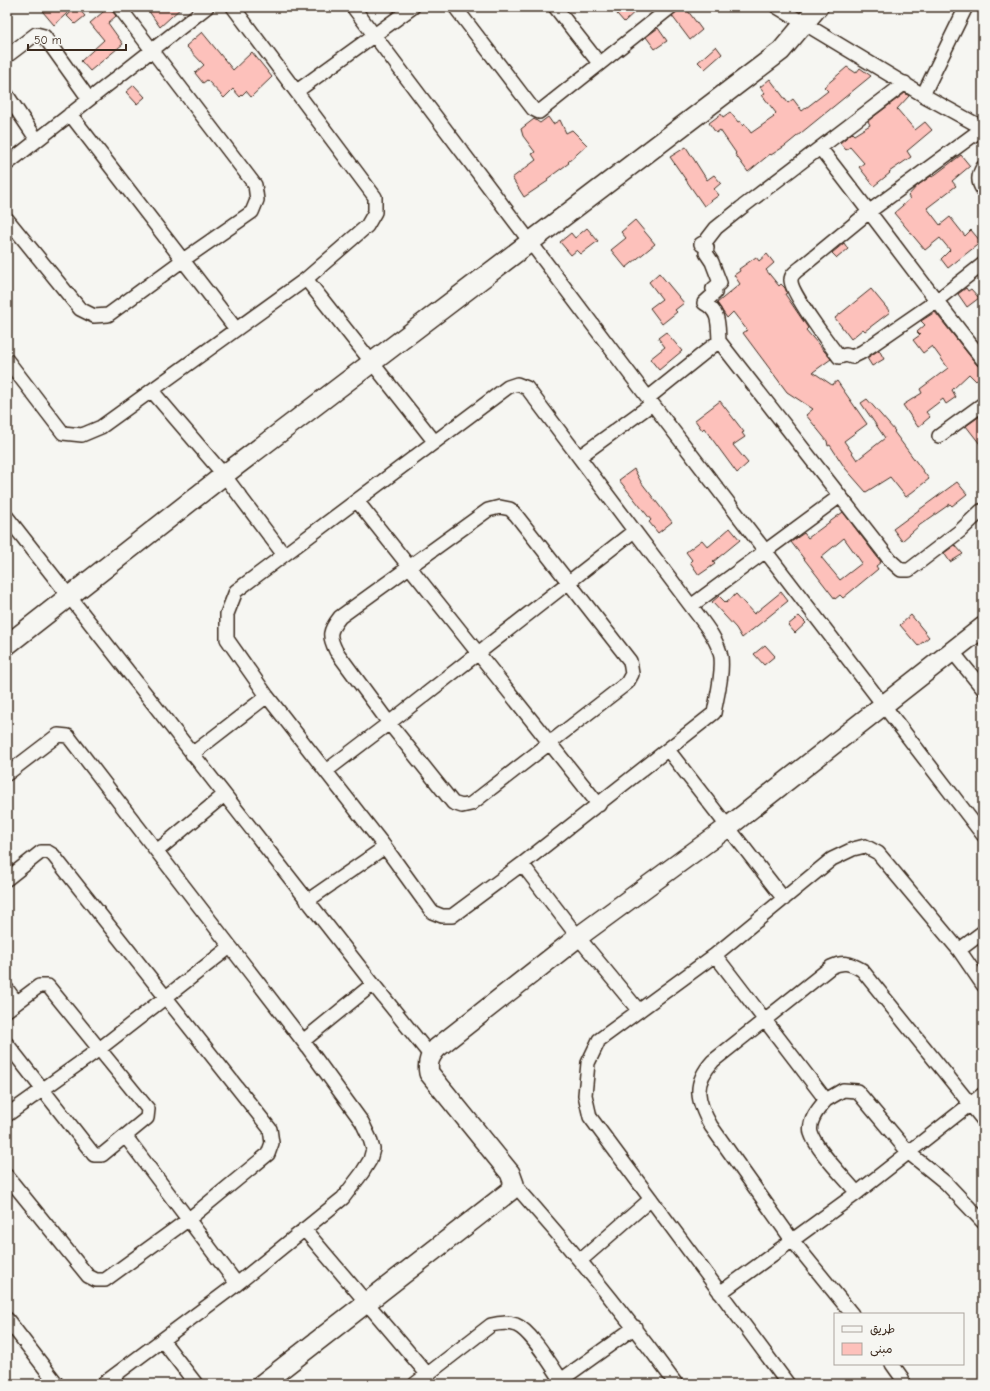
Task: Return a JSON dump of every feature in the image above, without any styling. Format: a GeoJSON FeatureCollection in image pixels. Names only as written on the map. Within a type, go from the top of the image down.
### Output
{"type":"FeatureCollection","features":[{"type":"Feature","properties":{"kind":"street"},"geometry":{"type":"LineString","coordinates":[[7,219],[80,309],[94,316],[108,315],[252,212],[258,200],[255,185],[119,7]]}},
{"type":"Feature","properties":{"kind":"street"},"geometry":{"type":"LineString","coordinates":[[7,164],[207,7]]}},
{"type":"Feature","properties":{"kind":"street"},"geometry":{"type":"LineString","coordinates":[[7,360],[63,433],[82,435],[101,428],[306,279],[367,226],[375,212],[375,197],[233,7]]}},
{"type":"Feature","properties":{"kind":"street"},"geometry":{"type":"LineString","coordinates":[[353,7],[375,33],[650,401],[983,836]]}},
{"type":"Feature","properties":{"kind":"street"},"geometry":{"type":"LineString","coordinates":[[297,91],[375,33],[413,7]]}},
{"type":"Feature","properties":{"kind":"street"},"geometry":{"type":"LineString","coordinates":[[455,7],[536,111],[544,110],[599,63],[671,7]]}},
{"type":"Feature","properties":{"kind":"street"},"geometry":{"type":"LineString","coordinates":[[555,7],[599,63]]}},
{"type":"Feature","properties":{"kind":"street"},"geometry":{"type":"LineString","coordinates":[[777,7],[923,95],[983,128],[870,211],[792,276],[791,280],[795,290],[805,308],[839,358],[846,355],[852,357],[862,352],[936,301],[983,264]]}},
{"type":"Feature","properties":{"kind":"street"},"geometry":{"type":"LineString","coordinates":[[7,645],[69,598],[224,475],[373,364],[530,242],[781,52],[818,7]]}},
{"type":"Feature","properties":{"kind":"street"},"geometry":{"type":"LineString","coordinates":[[923,95],[966,7]]}},
{"type":"Feature","properties":{"kind":"street"},"geometry":{"type":"LineString","coordinates":[[8,52],[36,34],[44,36],[89,99]]}},
{"type":"Feature","properties":{"kind":"street"},"geometry":{"type":"LineString","coordinates":[[905,83],[716,228],[701,244],[706,248],[706,254],[712,262],[720,283],[713,289],[715,293],[711,294],[704,303],[710,306],[716,313],[719,341],[890,560],[904,571],[909,570],[960,531],[982,510]]}},
{"type":"Feature","properties":{"kind":"street"},"geometry":{"type":"LineString","coordinates":[[7,95],[37,140]]}},
{"type":"Feature","properties":{"kind":"street"},"geometry":{"type":"LineString","coordinates":[[70,114],[236,329]]}},
{"type":"Feature","properties":{"kind":"street"},"geometry":{"type":"LineString","coordinates":[[820,148],[870,211],[936,301],[983,360]]}},
{"type":"Feature","properties":{"kind":"street"},"geometry":{"type":"LineString","coordinates":[[983,167],[978,176],[979,185],[983,190]]}},
{"type":"Feature","properties":{"kind":"street"},"geometry":{"type":"LineString","coordinates":[[306,279],[434,441]]}},
{"type":"Feature","properties":{"kind":"street"},"geometry":{"type":"LineString","coordinates":[[579,457],[650,401],[719,341]]}},
{"type":"Feature","properties":{"kind":"street"},"geometry":{"type":"LineString","coordinates":[[517,384],[527,388],[579,457],[712,635],[721,657],[720,680],[714,713],[599,805],[522,864],[452,916],[442,916],[432,912],[385,847],[267,696],[227,638],[227,614],[236,592],[434,441],[508,387],[517,384]]}},
{"type":"Feature","properties":{"kind":"street"},"geometry":{"type":"LineString","coordinates":[[152,391],[224,475],[284,556]]}},
{"type":"Feature","properties":{"kind":"street"},"geometry":{"type":"LineString","coordinates":[[939,436],[983,404]]}},
{"type":"Feature","properties":{"kind":"street"},"geometry":{"type":"LineString","coordinates":[[691,606],[840,496]]}},
{"type":"Feature","properties":{"kind":"street"},"geometry":{"type":"LineString","coordinates":[[357,501],[599,805]]}},
{"type":"Feature","properties":{"kind":"street"},"geometry":{"type":"LineString","coordinates":[[500,507],[510,509],[516,515],[567,581],[630,661],[632,674],[627,683],[471,804],[462,806],[453,803],[389,723],[336,651],[330,640],[331,628],[340,617],[488,510],[500,507]]}},
{"type":"Feature","properties":{"kind":"street"},"geometry":{"type":"LineString","coordinates":[[7,517],[372,984],[430,1055]]}},
{"type":"Feature","properties":{"kind":"street"},"geometry":{"type":"LineString","coordinates":[[326,771],[389,723],[567,581],[634,531]]}},
{"type":"Feature","properties":{"kind":"street"},"geometry":{"type":"LineString","coordinates":[[676,1384],[635,1327],[581,1260],[514,1184],[510,1173],[429,1073],[427,1065],[430,1055],[470,1020],[578,937],[728,827],[983,627]]}},
{"type":"Feature","properties":{"kind":"street"},"geometry":{"type":"LineString","coordinates":[[952,651],[983,689]]}},
{"type":"Feature","properties":{"kind":"street"},"geometry":{"type":"LineString","coordinates":[[192,754],[267,696]]}},
{"type":"Feature","properties":{"kind":"street"},"geometry":{"type":"LineString","coordinates":[[7,774],[58,735],[68,736],[303,1041],[362,1122],[373,1149],[370,1160],[343,1198],[237,1284],[103,1384]]}},
{"type":"Feature","properties":{"kind":"street"},"geometry":{"type":"LineString","coordinates":[[668,750],[784,899]]}},
{"type":"Feature","properties":{"kind":"street"},"geometry":{"type":"LineString","coordinates":[[157,851],[224,795]]}},
{"type":"Feature","properties":{"kind":"street"},"geometry":{"type":"LineString","coordinates":[[788,1384],[590,1117],[585,1095],[588,1063],[599,1040],[715,955],[832,860],[853,849],[865,846],[878,853],[959,950],[983,985]]}},
{"type":"Feature","properties":{"kind":"street"},"geometry":{"type":"LineString","coordinates":[[308,901],[385,847]]}},
{"type":"Feature","properties":{"kind":"street"},"geometry":{"type":"LineString","coordinates":[[7,879],[41,852],[48,852],[53,855],[270,1129],[272,1142],[268,1154],[189,1219],[105,1280],[96,1280],[88,1276],[7,1176]]}},
{"type":"Feature","properties":{"kind":"street"},"geometry":{"type":"LineString","coordinates":[[522,864],[578,937],[639,1011]]}},
{"type":"Feature","properties":{"kind":"street"},"geometry":{"type":"LineString","coordinates":[[959,950],[983,932]]}},
{"type":"Feature","properties":{"kind":"street"},"geometry":{"type":"LineString","coordinates":[[7,1115],[98,1050],[230,947]]}},
{"type":"Feature","properties":{"kind":"street"},"geometry":{"type":"LineString","coordinates":[[715,955],[826,1100]]}},
{"type":"Feature","properties":{"kind":"street"},"geometry":{"type":"LineString","coordinates":[[851,1313],[792,1240],[719,1138],[701,1108],[698,1087],[704,1070],[713,1061],[831,967],[841,962],[852,964],[862,970],[970,1106],[983,1120]]}},
{"type":"Feature","properties":{"kind":"street"},"geometry":{"type":"LineString","coordinates":[[303,1041],[372,984]]}},
{"type":"Feature","properties":{"kind":"street"},"geometry":{"type":"LineString","coordinates":[[7,990],[12,1006],[39,986],[48,986],[98,1050],[148,1109],[147,1118],[126,1137],[102,1155],[94,1155],[7,1044]]}},
{"type":"Feature","properties":{"kind":"street"},"geometry":{"type":"LineString","coordinates":[[856,1193],[816,1144],[811,1132],[813,1118],[826,1100],[843,1090],[857,1091],[909,1153],[946,1183],[983,1222]]}},
{"type":"Feature","properties":{"kind":"street"},"geometry":{"type":"LineString","coordinates":[[720,1293],[909,1153],[970,1106],[983,1094]]}},
{"type":"Feature","properties":{"kind":"street"},"geometry":{"type":"LineString","coordinates":[[126,1137],[237,1284]]}},
{"type":"Feature","properties":{"kind":"street"},"geometry":{"type":"LineString","coordinates":[[262,1384],[368,1304],[510,1191],[514,1184]]}},
{"type":"Feature","properties":{"kind":"street"},"geometry":{"type":"LineString","coordinates":[[581,1260],[651,1200]]}},
{"type":"Feature","properties":{"kind":"street"},"geometry":{"type":"LineString","coordinates":[[304,1229],[428,1375]]}},
{"type":"Feature","properties":{"kind":"street"},"geometry":{"type":"LineString","coordinates":[[7,1319],[57,1384]]}},
{"type":"Feature","properties":{"kind":"street"},"geometry":{"type":"LineString","coordinates":[[415,1384],[491,1325],[505,1322],[518,1326],[539,1347],[562,1382],[635,1327]]}},
{"type":"Feature","properties":{"kind":"street"},"geometry":{"type":"LineString","coordinates":[[162,1340],[196,1384]]}},
{"type":"Feature","properties":{"kind":"street"},"geometry":{"type":"LineString","coordinates":[[893,1365],[902,1378]]}},
{"type":"Feature","properties":{"kind":"building"},"geometry":{"type":"Polygon","coordinates":[[[49,7],[74,7],[54,25],[43,12],[49,7]]]}},
{"type":"Feature","properties":{"kind":"building"},"geometry":{"type":"Polygon","coordinates":[[[77,7],[85,16],[75,24],[67,16],[77,7]]]}},
{"type":"Feature","properties":{"kind":"building"},"geometry":{"type":"Polygon","coordinates":[[[109,7],[116,16],[108,23],[123,44],[90,71],[81,61],[104,40],[90,23],[109,7]]]}},
{"type":"Feature","properties":{"kind":"building"},"geometry":{"type":"Polygon","coordinates":[[[146,7],[182,7],[160,27],[146,7]]]}},
{"type":"Feature","properties":{"kind":"building"},"geometry":{"type":"Polygon","coordinates":[[[611,7],[640,7],[624,22],[611,7]]]}},
{"type":"Feature","properties":{"kind":"building"},"geometry":{"type":"Polygon","coordinates":[[[681,7],[685,7],[702,30],[690,40],[672,16],[681,7]]]}},
{"type":"Feature","properties":{"kind":"building"},"geometry":{"type":"Polygon","coordinates":[[[658,28],[667,41],[655,49],[646,37],[658,28]]]}},
{"type":"Feature","properties":{"kind":"building"},"geometry":{"type":"Polygon","coordinates":[[[202,32],[233,70],[252,52],[272,77],[251,97],[246,91],[240,97],[233,89],[224,98],[207,80],[203,83],[195,73],[204,65],[186,46],[202,32]]]}},
{"type":"Feature","properties":{"kind":"building"},"geometry":{"type":"Polygon","coordinates":[[[716,46],[722,54],[705,69],[698,62],[716,46]]]}},
{"type":"Feature","properties":{"kind":"building"},"geometry":{"type":"Polygon","coordinates":[[[847,67],[856,73],[860,68],[871,76],[785,146],[771,155],[770,154],[748,172],[720,130],[716,133],[709,123],[721,114],[723,117],[730,112],[738,122],[740,121],[743,126],[745,124],[751,133],[774,117],[773,116],[776,113],[762,95],[765,93],[760,87],[770,79],[788,103],[793,99],[802,111],[828,91],[824,87],[847,67]]]}},
{"type":"Feature","properties":{"kind":"building"},"geometry":{"type":"Polygon","coordinates":[[[134,85],[145,97],[137,104],[126,92],[134,85]]]}},
{"type":"Feature","properties":{"kind":"building"},"geometry":{"type":"Polygon","coordinates":[[[905,93],[909,96],[897,109],[915,130],[925,122],[932,130],[907,151],[911,157],[889,172],[890,173],[874,186],[859,167],[864,163],[850,147],[846,150],[840,143],[852,133],[854,135],[870,125],[868,121],[905,93]]]}},
{"type":"Feature","properties":{"kind":"building"},"geometry":{"type":"Polygon","coordinates":[[[548,117],[553,124],[560,120],[566,133],[572,130],[587,145],[568,162],[569,163],[547,179],[548,181],[524,197],[512,178],[536,160],[532,154],[535,152],[523,136],[521,129],[534,119],[540,123],[548,117]]]}},
{"type":"Feature","properties":{"kind":"building"},"geometry":{"type":"Polygon","coordinates":[[[686,147],[707,180],[714,175],[721,183],[714,189],[719,195],[704,206],[670,157],[686,147]]]}},
{"type":"Feature","properties":{"kind":"building"},"geometry":{"type":"Polygon","coordinates":[[[961,155],[970,166],[952,181],[956,186],[927,208],[940,225],[950,217],[965,236],[971,230],[981,242],[948,268],[941,259],[950,250],[940,238],[925,250],[894,213],[910,199],[908,196],[917,186],[931,176],[932,177],[961,155]]]}},
{"type":"Feature","properties":{"kind":"building"},"geometry":{"type":"Polygon","coordinates":[[[635,220],[655,244],[626,268],[611,250],[626,238],[621,232],[635,220]]]}},
{"type":"Feature","properties":{"kind":"building"},"geometry":{"type":"Polygon","coordinates":[[[587,228],[598,241],[581,254],[577,250],[571,255],[560,242],[571,233],[575,238],[587,228]]]}},
{"type":"Feature","properties":{"kind":"building"},"geometry":{"type":"Polygon","coordinates":[[[844,243],[848,249],[837,258],[832,253],[844,243]]]}},
{"type":"Feature","properties":{"kind":"building"},"geometry":{"type":"Polygon","coordinates":[[[767,254],[774,263],[766,270],[779,286],[781,284],[785,288],[787,293],[785,294],[808,328],[806,330],[831,359],[813,372],[832,385],[837,381],[867,424],[844,441],[857,460],[885,438],[861,403],[867,399],[895,431],[894,432],[929,479],[906,497],[890,477],[866,492],[845,468],[830,445],[828,446],[827,441],[806,415],[813,409],[787,392],[743,333],[747,330],[733,312],[727,318],[717,303],[740,284],[734,275],[740,271],[739,269],[756,257],[759,261],[767,254]]]}},
{"type":"Feature","properties":{"kind":"building"},"geometry":{"type":"Polygon","coordinates":[[[659,273],[684,303],[675,310],[677,312],[662,324],[650,308],[662,299],[649,282],[659,273]]]}},
{"type":"Feature","properties":{"kind":"building"},"geometry":{"type":"Polygon","coordinates":[[[966,288],[968,291],[971,289],[979,298],[967,307],[958,294],[966,288]]]}},
{"type":"Feature","properties":{"kind":"building"},"geometry":{"type":"Polygon","coordinates":[[[871,289],[890,312],[865,331],[863,329],[851,339],[835,318],[871,289]]]}},
{"type":"Feature","properties":{"kind":"building"},"geometry":{"type":"Polygon","coordinates":[[[935,312],[977,365],[983,368],[983,375],[976,381],[969,374],[952,390],[956,397],[946,404],[943,399],[926,412],[930,417],[918,427],[903,405],[922,393],[920,389],[948,368],[932,346],[923,353],[913,340],[920,335],[917,332],[925,325],[921,321],[935,312]]]}},
{"type":"Feature","properties":{"kind":"building"},"geometry":{"type":"Polygon","coordinates":[[[666,332],[682,351],[659,370],[650,359],[665,347],[658,338],[666,332]]]}},
{"type":"Feature","properties":{"kind":"building"},"geometry":{"type":"Polygon","coordinates":[[[879,350],[884,359],[872,366],[867,358],[879,350]]]}},
{"type":"Feature","properties":{"kind":"building"},"geometry":{"type":"Polygon","coordinates":[[[720,401],[744,432],[742,433],[745,437],[733,445],[748,463],[737,473],[704,428],[702,430],[695,420],[720,401]]]}},
{"type":"Feature","properties":{"kind":"building"},"geometry":{"type":"Polygon","coordinates":[[[980,416],[983,421],[983,448],[966,426],[980,416]]]}},
{"type":"Feature","properties":{"kind":"building"},"geometry":{"type":"Polygon","coordinates":[[[634,469],[641,482],[672,522],[658,533],[649,522],[651,520],[619,480],[634,469]]]}},
{"type":"Feature","properties":{"kind":"building"},"geometry":{"type":"Polygon","coordinates":[[[957,482],[967,494],[952,506],[950,504],[920,525],[902,541],[893,529],[957,482]]]}},
{"type":"Feature","properties":{"kind":"building"},"geometry":{"type":"Polygon","coordinates":[[[843,512],[881,562],[876,566],[878,569],[843,598],[840,595],[835,599],[791,542],[804,533],[808,538],[843,512]],[[844,538],[821,557],[840,580],[862,563],[844,538]]]}},
{"type":"Feature","properties":{"kind":"building"},"geometry":{"type":"Polygon","coordinates":[[[730,528],[740,540],[713,562],[715,564],[699,575],[690,562],[692,560],[686,552],[702,540],[708,547],[730,528]]]}},
{"type":"Feature","properties":{"kind":"building"},"geometry":{"type":"Polygon","coordinates":[[[955,545],[963,554],[950,562],[944,553],[955,545]]]}},
{"type":"Feature","properties":{"kind":"building"},"geometry":{"type":"Polygon","coordinates":[[[781,592],[788,601],[742,638],[736,628],[712,602],[719,596],[726,603],[736,594],[754,614],[781,592]]]}},
{"type":"Feature","properties":{"kind":"building"},"geometry":{"type":"Polygon","coordinates":[[[911,615],[929,637],[918,646],[900,625],[911,615]]]}},
{"type":"Feature","properties":{"kind":"building"},"geometry":{"type":"Polygon","coordinates":[[[799,616],[806,623],[795,633],[788,625],[799,616]]]}},
{"type":"Feature","properties":{"kind":"building"},"geometry":{"type":"Polygon","coordinates":[[[765,645],[775,656],[764,665],[754,654],[765,645]]]}}]}
